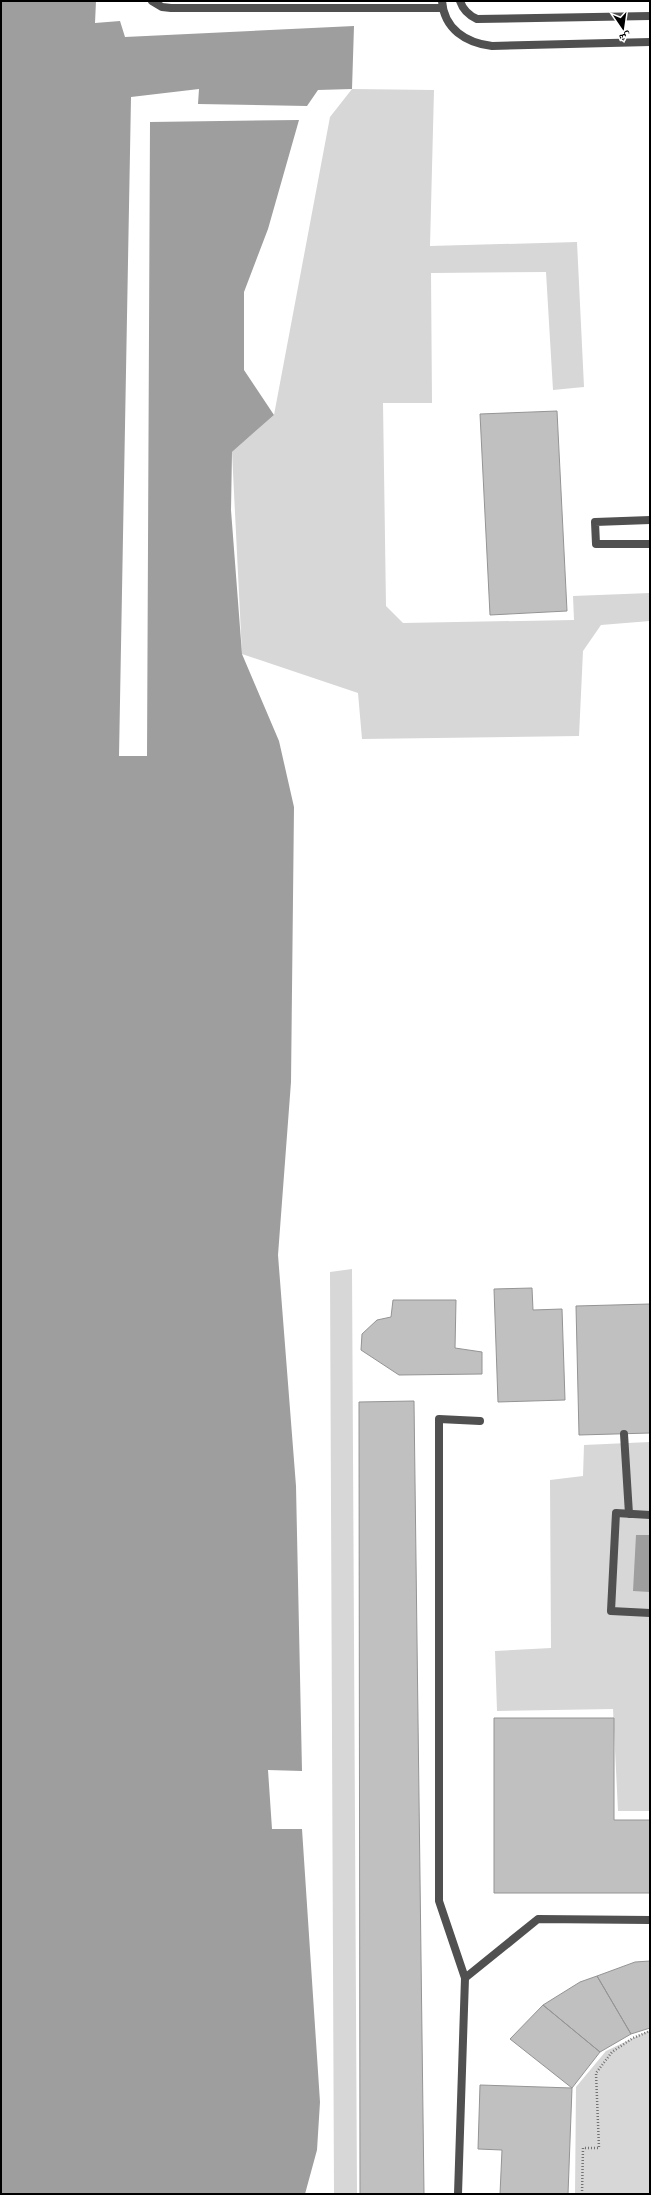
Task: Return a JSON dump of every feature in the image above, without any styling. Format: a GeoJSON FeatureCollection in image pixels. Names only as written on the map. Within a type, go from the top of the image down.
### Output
{"type":"FeatureCollection","features":[{"type":"Feature","properties":{"kind":"street"},"geometry":{"type":"LineString","coordinates":[[152,1],[162,7],[170,8],[442,5],[448,21],[456,31],[466,39],[479,44],[492,46],[650,42]]}},
{"type":"Feature","properties":{"kind":"street"},"geometry":{"type":"LineString","coordinates":[[460,1],[464,10],[469,16],[477,19],[650,16]]}},
{"type":"Feature","properties":{"kind":"street"},"geometry":{"type":"LineString","coordinates":[[650,520],[595,522],[596,544],[650,544]]}},
{"type":"Feature","properties":{"kind":"street"},"geometry":{"type":"LineString","coordinates":[[458,2194],[465,1978],[439,1901],[439,1419],[480,1421]]}},
{"type":"Feature","properties":{"kind":"street"},"geometry":{"type":"LineString","coordinates":[[624,1434],[629,1514]]}},
{"type":"Feature","properties":{"kind":"street"},"geometry":{"type":"LineString","coordinates":[[650,1515],[616,1513],[611,1611],[650,1613]]}},
{"type":"Feature","properties":{"kind":"street"},"geometry":{"type":"LineString","coordinates":[[465,1978],[538,1919],[650,1920]]}},
{"type":"Feature","properties":{"kind":"path"},"geometry":{"type":"LineString","coordinates":[[582,2194],[583,2148],[599,2148],[596,2073],[612,2052],[633,2038],[650,2031]]}},
{"type":"Feature","properties":{"kind":"shaded area"},"geometry":{"type":"Polygon","coordinates":[[[1,1],[96,1],[95,23],[120,21],[125,37],[354,26],[352,89],[318,90],[307,106],[198,104],[199,89],[131,97],[119,756],[147,756],[150,122],[299,120],[268,229],[244,292],[244,370],[274,415],[232,452],[231,510],[242,654],[279,741],[294,807],[291,1082],[278,1255],[296,1486],[302,1771],[268,1770],[272,1829],[302,1829],[320,2102],[317,2150],[305,2194],[1,2194],[1,1]]]}},
{"type":"Feature","properties":{"kind":"shaded area"},"geometry":{"type":"Polygon","coordinates":[[[352,89],[434,90],[430,246],[577,242],[584,387],[553,390],[546,272],[431,273],[432,403],[383,403],[386,606],[403,623],[574,620],[573,596],[650,593],[650,621],[601,625],[583,651],[579,736],[362,739],[358,693],[242,654],[232,452],[274,415],[330,117],[352,89]]]}},
{"type":"Feature","properties":{"kind":"shaded area"},"geometry":{"type":"Polygon","coordinates":[[[352,1269],[357,2194],[334,2194],[330,1272],[352,1269]]]}},
{"type":"Feature","properties":{"kind":"shaded area"},"geometry":{"type":"Polygon","coordinates":[[[650,1442],[650,1811],[618,1811],[613,1709],[497,1711],[495,1651],[551,1648],[550,1480],[583,1476],[584,1445],[650,1442]]]}},
{"type":"Feature","properties":{"kind":"shaded area"},"geometry":{"type":"Polygon","coordinates":[[[636,1535],[650,1535],[650,1592],[633,1591],[636,1535]]]}},
{"type":"Feature","properties":{"kind":"shaded area"},"geometry":{"type":"Polygon","coordinates":[[[650,2030],[650,2194],[575,2194],[576,2087],[606,2051],[650,2030]]]}},
{"type":"Feature","properties":{"kind":"building"},"geometry":{"type":"Polygon","coordinates":[[[557,411],[567,611],[490,615],[480,414],[557,411]]]}},
{"type":"Feature","properties":{"kind":"building"},"geometry":{"type":"Polygon","coordinates":[[[532,1288],[533,1310],[562,1309],[565,1400],[498,1402],[494,1289],[532,1288]]]}},
{"type":"Feature","properties":{"kind":"building"},"geometry":{"type":"Polygon","coordinates":[[[393,1300],[456,1300],[455,1348],[482,1352],[482,1374],[399,1375],[361,1350],[362,1334],[377,1320],[391,1317],[393,1300]]]}},
{"type":"Feature","properties":{"kind":"building"},"geometry":{"type":"Polygon","coordinates":[[[650,1304],[650,1433],[579,1435],[576,1306],[650,1304]]]}},
{"type":"Feature","properties":{"kind":"building"},"geometry":{"type":"Polygon","coordinates":[[[414,1401],[424,2194],[360,2194],[359,1402],[414,1401]]]}},
{"type":"Feature","properties":{"kind":"building"},"geometry":{"type":"Polygon","coordinates":[[[494,1718],[614,1718],[614,1820],[650,1820],[650,1893],[494,1893],[494,1718]]]}},
{"type":"Feature","properties":{"kind":"building"},"geometry":{"type":"Polygon","coordinates":[[[650,1961],[650,2028],[631,2034],[597,1976],[635,1962],[650,1961]]]}},
{"type":"Feature","properties":{"kind":"building"},"geometry":{"type":"Polygon","coordinates":[[[597,1976],[631,2034],[600,2052],[543,2005],[580,1982],[597,1976]]]}},
{"type":"Feature","properties":{"kind":"building"},"geometry":{"type":"Polygon","coordinates":[[[543,2005],[600,2052],[572,2088],[510,2039],[543,2005]]]}},
{"type":"Feature","properties":{"kind":"building"},"geometry":{"type":"Polygon","coordinates":[[[480,2085],[572,2088],[568,2194],[500,2194],[502,2150],[478,2149],[480,2085]]]}}]}
